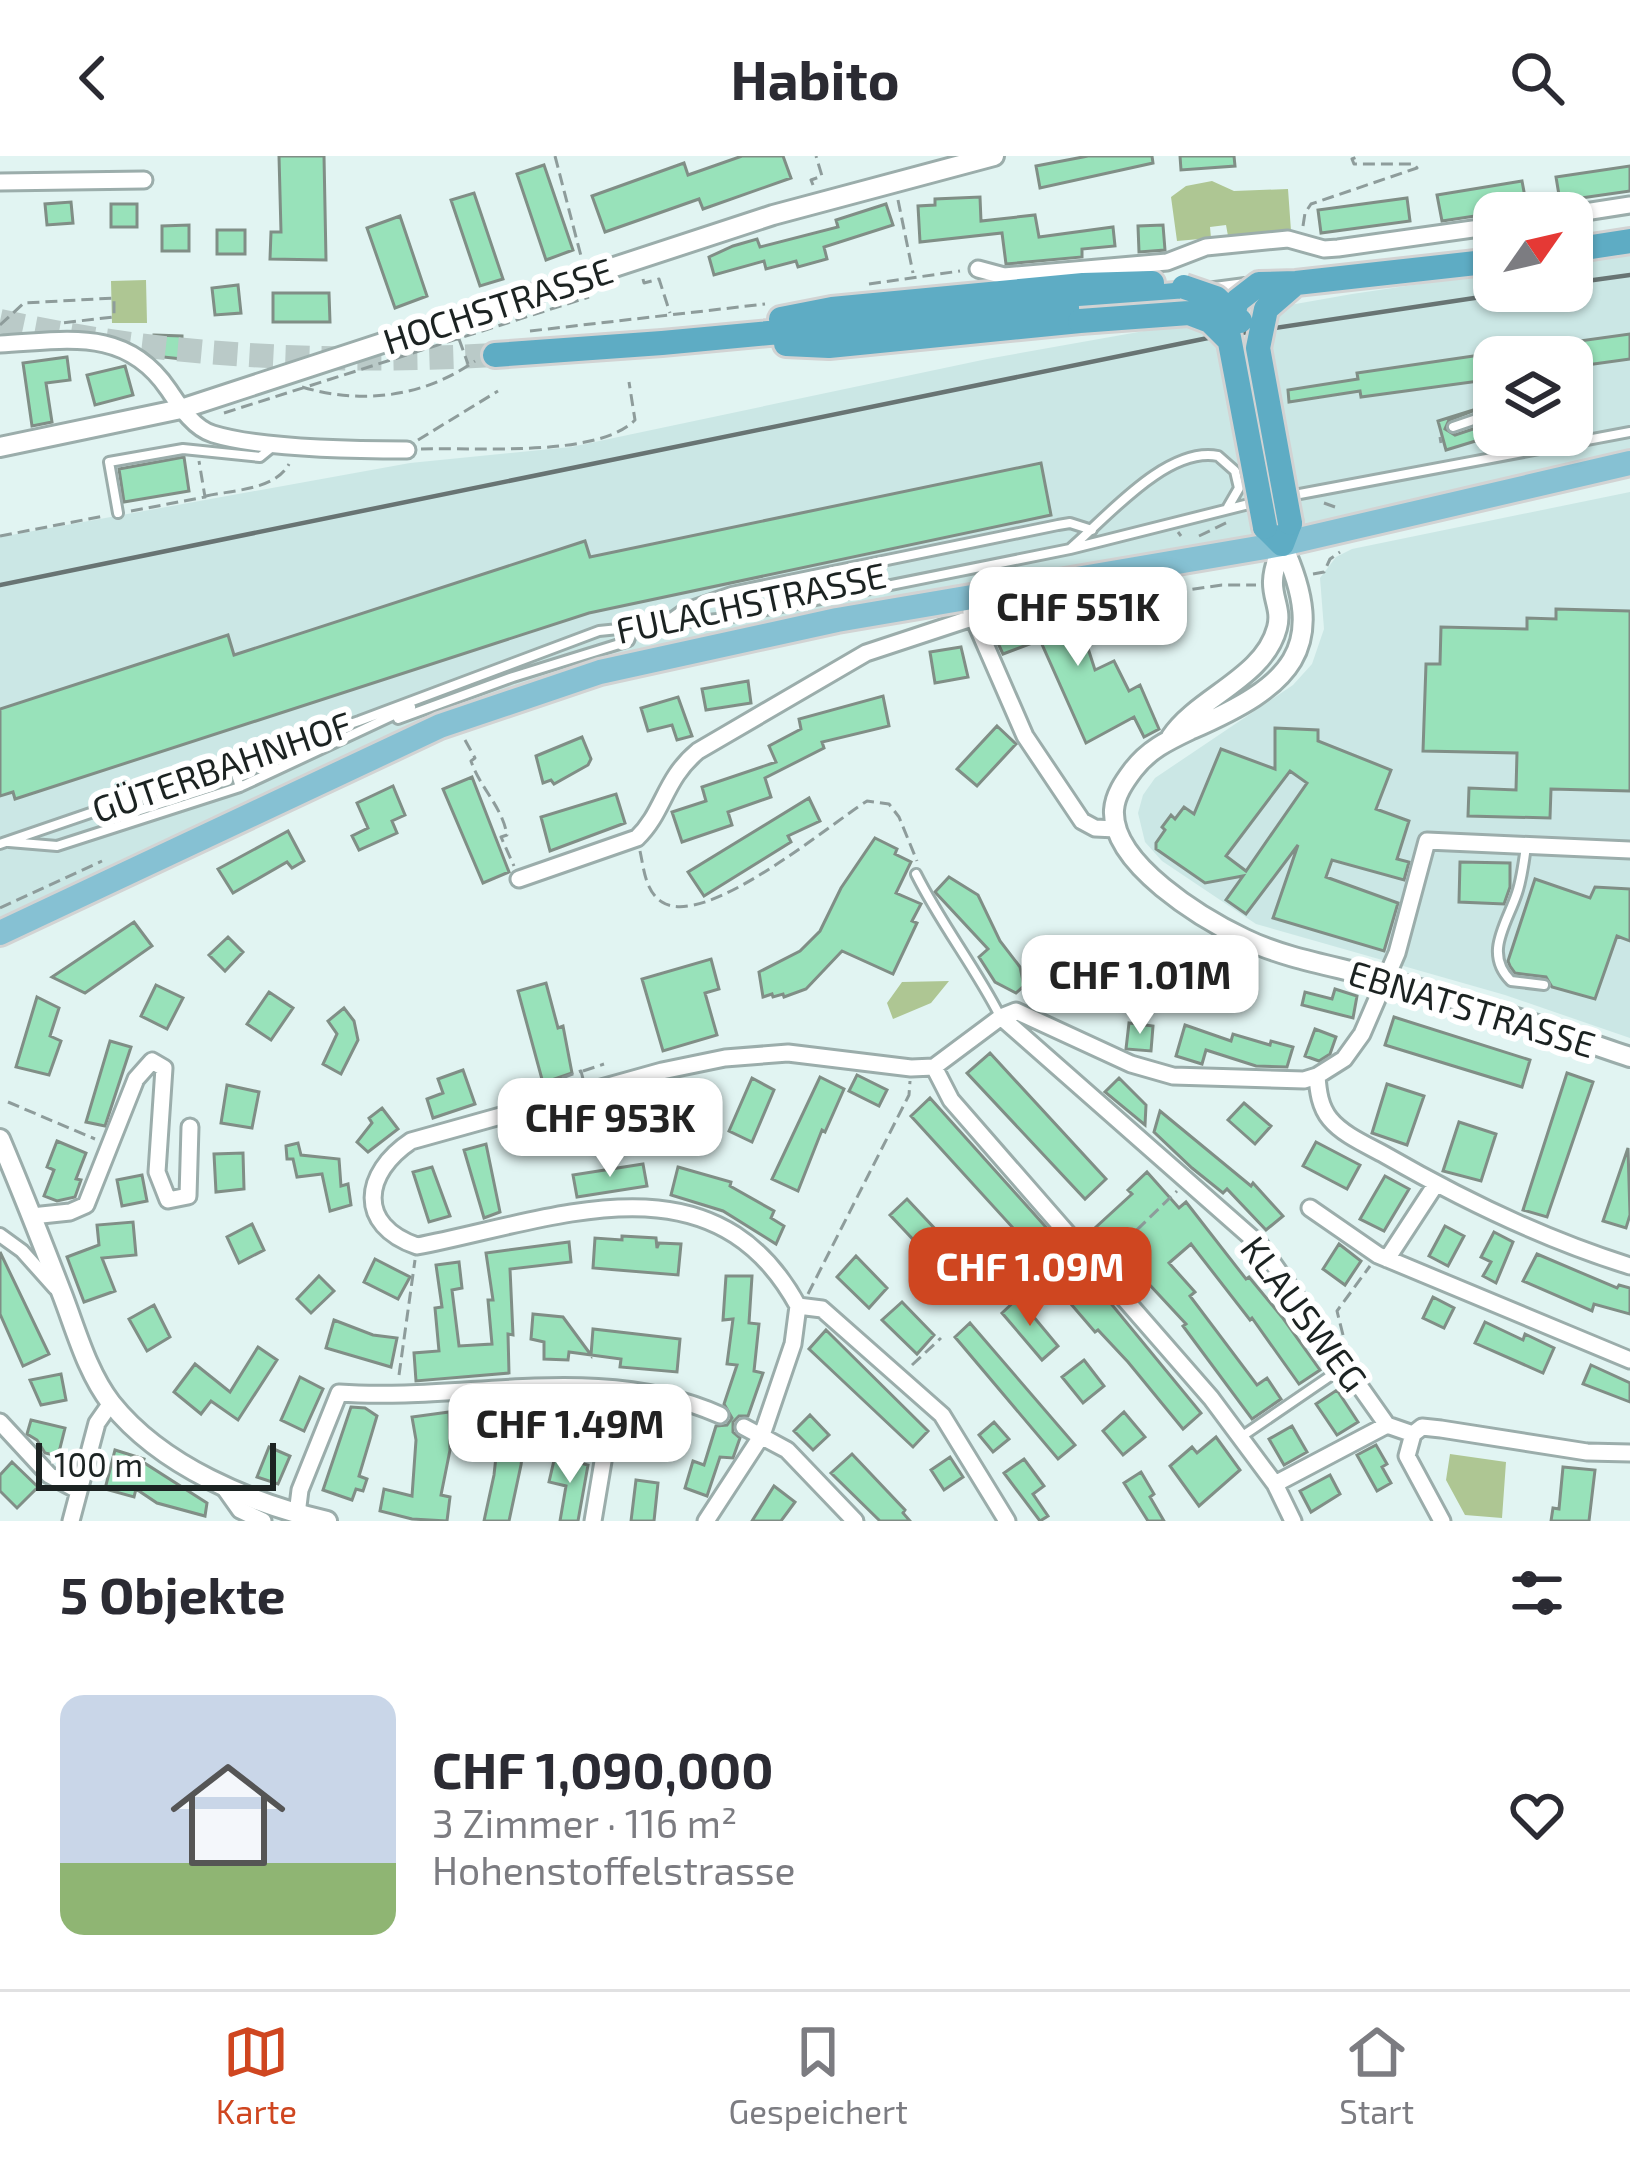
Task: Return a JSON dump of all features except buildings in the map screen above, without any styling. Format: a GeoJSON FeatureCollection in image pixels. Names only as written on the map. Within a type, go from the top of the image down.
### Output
{"type":"FeatureCollection","features":[{"type":"Feature","properties":{"kind":"highway"},"geometry":{"type":"LineString","coordinates":[[1593,247],[1630,241]]}},
{"type":"Feature","properties":{"kind":"highway"},"geometry":{"type":"LineString","coordinates":[[1279,531],[1229,340],[1232,310],[1240,297],[1258,284],[1473,262]]}},
{"type":"Feature","properties":{"kind":"highway"},"geometry":{"type":"LineString","coordinates":[[694,340],[821,310],[1106,283],[1160,284],[1232,310],[1258,348]]}},
{"type":"Feature","properties":{"kind":"highway"},"geometry":{"type":"LineString","coordinates":[[1279,531],[1258,348],[1266,309],[1296,283]]}},
{"type":"Feature","properties":{"kind":"highway"},"geometry":{"type":"LineString","coordinates":[[495,355],[1192,293]]}},
{"type":"Feature","properties":{"kind":"highway"},"geometry":{"type":"LineString","coordinates":[[694,340],[829,346],[1180,313],[1210,321],[1229,340]]}},
{"type":"Feature","properties":{"kind":"main road","name":"FULACHSTRASSE"},"geometry":{"type":"LineString","coordinates":[[0,933],[276,800],[490,706],[653,658],[969,608],[1279,531],[1630,464]]}},
{"type":"Feature","properties":{"kind":"street","name":"HOCHSTRASSE"},"geometry":{"type":"LineString","coordinates":[[0,447],[181,410],[773,215],[994,156]]}},
{"type":"Feature","properties":{"kind":"street"},"geometry":{"type":"LineString","coordinates":[[0,182],[144,180]]}},
{"type":"Feature","properties":{"kind":"street"},"geometry":{"type":"LineString","coordinates":[[1593,211],[1630,206]]}},
{"type":"Feature","properties":{"kind":"street"},"geometry":{"type":"LineString","coordinates":[[978,269],[1004,275],[1168,262],[1206,247],[1288,239],[1324,249],[1473,229]]}},
{"type":"Feature","properties":{"kind":"street"},"geometry":{"type":"LineString","coordinates":[[0,344],[97,339],[128,350],[165,383],[181,410],[209,434],[407,450]]}},
{"type":"Feature","properties":{"kind":"street"},"geometry":{"type":"LineString","coordinates":[[1171,737],[1185,717],[1261,659],[1276,632],[1280,608],[1272,582],[1279,531]]}},
{"type":"Feature","properties":{"kind":"street"},"geometry":{"type":"LineString","coordinates":[[519,879],[637,838],[649,826],[678,768],[698,751],[866,653],[969,608],[1025,736],[1082,820],[1116,829],[1114,809],[1120,786],[1140,761],[1171,737],[1266,687],[1293,662],[1305,634],[1304,605],[1279,531]]}},
{"type":"Feature","properties":{"kind":"street","name":"EBNATSTRASSE"},"geometry":{"type":"LineString","coordinates":[[1116,829],[1138,867],[1246,940],[1495,1011],[1630,1058]]}},
{"type":"Feature","properties":{"kind":"street"},"geometry":{"type":"LineString","coordinates":[[706,1521],[762,1435],[793,1343],[798,1306],[780,1274],[752,1246],[716,1223],[659,1208],[599,1207],[417,1246],[398,1240],[382,1224],[373,1204],[376,1178],[388,1157],[411,1142],[662,1071],[725,1058],[788,1053],[934,1067],[1016,1011],[1130,1064],[1173,1076],[1304,1080],[1344,1059],[1362,1034],[1397,952],[1426,841],[1630,850]]}},
{"type":"Feature","properties":{"kind":"street","name":"KLAUSWEG"},"geometry":{"type":"LineString","coordinates":[[1000,1018],[1260,1245],[1387,1425]]}},
{"type":"Feature","properties":{"kind":"street"},"geometry":{"type":"LineString","coordinates":[[32,1216],[70,1212],[86,1205],[136,1079],[152,1061],[164,1068],[157,1172],[169,1200],[188,1196],[190,1127]]}},
{"type":"Feature","properties":{"kind":"street"},"geometry":{"type":"LineString","coordinates":[[934,1067],[952,1100],[1161,1337],[1275,1484],[1293,1521]]}},
{"type":"Feature","properties":{"kind":"street"},"geometry":{"type":"LineString","coordinates":[[1317,1076],[1319,1096],[1330,1119],[1346,1132],[1436,1184],[1558,1244],[1630,1266]]}},
{"type":"Feature","properties":{"kind":"street"},"geometry":{"type":"LineString","coordinates":[[0,1139],[88,1363],[111,1403],[166,1451],[223,1486],[327,1521]]}},
{"type":"Feature","properties":{"kind":"street"},"geometry":{"type":"LineString","coordinates":[[1387,1258],[1436,1184]]}},
{"type":"Feature","properties":{"kind":"street"},"geometry":{"type":"LineString","coordinates":[[1310,1208],[1387,1258],[1630,1360]]}},
{"type":"Feature","properties":{"kind":"street"},"geometry":{"type":"LineString","coordinates":[[0,1235],[22,1251],[64,1298]]}},
{"type":"Feature","properties":{"kind":"street"},"geometry":{"type":"LineString","coordinates":[[798,1306],[822,1310],[942,1415],[1007,1521]]}},
{"type":"Feature","properties":{"kind":"street"},"geometry":{"type":"LineString","coordinates":[[298,1514],[300,1490],[339,1393],[397,1397],[521,1385],[615,1390],[696,1404],[720,1415]]}},
{"type":"Feature","properties":{"kind":"street"},"geometry":{"type":"LineString","coordinates":[[593,1521],[615,1390]]}},
{"type":"Feature","properties":{"kind":"street"},"geometry":{"type":"LineString","coordinates":[[71,1521],[97,1423],[111,1403]]}},
{"type":"Feature","properties":{"kind":"street"},"geometry":{"type":"LineString","coordinates":[[0,1422],[49,1475],[79,1491]]}},
{"type":"Feature","properties":{"kind":"street"},"geometry":{"type":"LineString","coordinates":[[1275,1484],[1387,1425],[1413,1434]]}},
{"type":"Feature","properties":{"kind":"street"},"geometry":{"type":"LineString","coordinates":[[744,1427],[787,1450],[855,1521]]}},
{"type":"Feature","properties":{"kind":"street"},"geometry":{"type":"LineString","coordinates":[[1442,1521],[1408,1456],[1413,1434],[1423,1427],[1587,1452],[1630,1453]]}},
{"type":"Feature","properties":{"kind":"street"},"geometry":{"type":"LineString","coordinates":[[223,1486],[240,1510],[263,1521]]}},
{"type":"Feature","properties":{"kind":"lane"},"geometry":{"type":"LineString","coordinates":[[1192,293],[1220,285],[1258,284]]}},
{"type":"Feature","properties":{"kind":"lane"},"geometry":{"type":"LineString","coordinates":[[1453,427],[1473,420]]}},
{"type":"Feature","properties":{"kind":"lane","name":"GÜTERBAHNHOF"},"geometry":{"type":"LineString","coordinates":[[1593,436],[1630,432]]}},
{"type":"Feature","properties":{"kind":"lane"},"geometry":{"type":"LineString","coordinates":[[118,513],[110,462],[183,449],[260,457],[277,443]]}},
{"type":"Feature","properties":{"kind":"lane"},"geometry":{"type":"LineString","coordinates":[[1070,549],[1168,466],[1194,455],[1218,456],[1238,476],[1232,510]]}},
{"type":"Feature","properties":{"kind":"lane","name":"GÜTERBAHNHOF"},"geometry":{"type":"LineString","coordinates":[[4,843],[437,693],[598,631],[727,618],[1070,549],[1485,456]]}},
{"type":"Feature","properties":{"kind":"lane"},"geometry":{"type":"LineString","coordinates":[[660,626],[685,608],[731,592],[1058,525],[1092,530]]}},
{"type":"Feature","properties":{"kind":"lane"},"geometry":{"type":"LineString","coordinates":[[368,730],[629,641],[634,627]]}},
{"type":"Feature","properties":{"kind":"lane","name":"GÜTERBAHNHOF"},"geometry":{"type":"LineString","coordinates":[[4,843],[57,846],[240,788],[437,693]]}},
{"type":"Feature","properties":{"kind":"lane"},"geometry":{"type":"LineString","coordinates":[[233,765],[240,788]]}},
{"type":"Feature","properties":{"kind":"lane"},"geometry":{"type":"LineString","coordinates":[[119,826],[134,812],[212,787]]}},
{"type":"Feature","properties":{"kind":"lane"},"geometry":{"type":"LineString","coordinates":[[1526,845],[1519,889],[1498,940],[1497,959],[1511,981],[1544,986]]}},
{"type":"Feature","properties":{"kind":"lane"},"geometry":{"type":"LineString","coordinates":[[916,874],[938,918],[973,964],[1000,1018]]}},
{"type":"Feature","properties":{"kind":"lane"},"geometry":{"type":"LineString","coordinates":[[1239,1438],[1348,1371]]}},
{"type":"Feature","properties":{"kind":"path"},"geometry":{"type":"LineString","coordinates":[[555,156],[583,262]]}},
{"type":"Feature","properties":{"kind":"path"},"geometry":{"type":"LineString","coordinates":[[813,188],[811,180],[822,176],[816,156]]}},
{"type":"Feature","properties":{"kind":"path"},"geometry":{"type":"LineString","coordinates":[[1301,241],[1311,204],[1417,168],[1414,164],[1354,164],[1352,159],[1359,156]]}},
{"type":"Feature","properties":{"kind":"path"},"geometry":{"type":"LineString","coordinates":[[908,196],[898,199],[914,275]]}},
{"type":"Feature","properties":{"kind":"path"},"geometry":{"type":"LineString","coordinates":[[643,279],[644,284],[659,279],[670,315]]}},
{"type":"Feature","properties":{"kind":"path"},"geometry":{"type":"LineString","coordinates":[[211,411],[230,414],[589,297]]}},
{"type":"Feature","properties":{"kind":"path"},"geometry":{"type":"LineString","coordinates":[[0,325],[24,303],[114,298],[114,317],[71,320],[50,327],[46,342]]}},
{"type":"Feature","properties":{"kind":"path"},"geometry":{"type":"LineString","coordinates":[[459,338],[468,366]]}},
{"type":"Feature","properties":{"kind":"path"},"geometry":{"type":"LineString","coordinates":[[407,450],[574,444],[625,430],[635,420],[629,382]]}},
{"type":"Feature","properties":{"kind":"path"},"geometry":{"type":"LineString","coordinates":[[407,450],[429,430],[499,391]]}},
{"type":"Feature","properties":{"kind":"path"},"geometry":{"type":"LineString","coordinates":[[205,497],[270,482],[285,473],[291,460],[277,443]]}},
{"type":"Feature","properties":{"kind":"path"},"geometry":{"type":"LineString","coordinates":[[1181,536],[1222,527],[1232,510]]}},
{"type":"Feature","properties":{"kind":"path"},"geometry":{"type":"LineString","coordinates":[[1324,572],[1330,559],[1343,550]]}},
{"type":"Feature","properties":{"kind":"path"},"geometry":{"type":"LineString","coordinates":[[1139,597],[1254,585]]}},
{"type":"Feature","properties":{"kind":"path"},"geometry":{"type":"LineString","coordinates":[[463,736],[475,758],[477,777],[504,815],[506,835],[501,837],[519,879]]}},
{"type":"Feature","properties":{"kind":"path"},"geometry":{"type":"LineString","coordinates":[[637,838],[647,885],[662,903],[682,908],[723,896],[868,801],[890,804],[917,856],[916,874]]}},
{"type":"Feature","properties":{"kind":"path"},"geometry":{"type":"LineString","coordinates":[[581,1071],[604,1064]]}},
{"type":"Feature","properties":{"kind":"path"},"geometry":{"type":"LineString","coordinates":[[798,1306],[909,1095],[911,1068]]}},
{"type":"Feature","properties":{"kind":"path"},"geometry":{"type":"LineString","coordinates":[[8,1102],[112,1147]]}},
{"type":"Feature","properties":{"kind":"path"},"geometry":{"type":"LineString","coordinates":[[1098,1267],[1170,1199]]}},
{"type":"Feature","properties":{"kind":"path"},"geometry":{"type":"LineString","coordinates":[[397,1397],[417,1246]]}},
{"type":"Feature","properties":{"kind":"path"},"geometry":{"type":"LineString","coordinates":[[1348,1371],[1337,1311],[1363,1275]]}},
{"type":"Feature","properties":{"kind":"path"},"geometry":{"type":"LineString","coordinates":[[896,1378],[941,1338]]}},
{"type":"Feature","properties":{"kind":"shaded area"},"geometry":{"type":"Polygon","coordinates":[[[1630,254],[1630,463],[544,688],[0,933],[0,537],[410,463],[571,447],[987,359],[1473,276],[1473,312],[1593,312],[1593,259],[1630,254]]]}},
{"type":"Feature","properties":{"kind":"shaded area"},"geometry":{"type":"Polygon","coordinates":[[[1630,492],[1630,1038],[1505,995],[1256,924],[1162,861],[1145,842],[1138,813],[1155,778],[1293,685],[1312,664],[1324,629],[1320,578],[1336,557],[1352,549],[1630,492]]]}},
{"type":"Feature","properties":{"kind":"green space"},"geometry":{"type":"Polygon","coordinates":[[[1212,181],[1234,191],[1288,189],[1291,231],[1228,236],[1226,225],[1210,227],[1211,238],[1177,241],[1171,197],[1186,186],[1212,181]]]}},
{"type":"Feature","properties":{"kind":"green space"},"geometry":{"type":"Polygon","coordinates":[[[146,280],[147,323],[112,323],[111,281],[146,280]]]}},
{"type":"Feature","properties":{"kind":"green space"},"geometry":{"type":"Polygon","coordinates":[[[949,981],[931,1003],[893,1019],[887,1003],[902,982],[949,981]]]}},
{"type":"Feature","properties":{"kind":"green space"},"geometry":{"type":"Polygon","coordinates":[[[583,1399],[607,1404],[597,1451],[552,1442],[557,1418],[578,1422],[583,1399]]]}},
{"type":"Feature","properties":{"kind":"green space"},"geometry":{"type":"Polygon","coordinates":[[[1450,1454],[1506,1462],[1502,1518],[1465,1515],[1446,1480],[1450,1454]]]}},
{"type":"Feature","properties":{"kind":"tunnel"},"geometry":{"type":"LineString","coordinates":[[0,321],[122,343],[246,355],[371,359],[495,355]]}},
{"type":"Feature","properties":{"kind":"railway"},"geometry":{"type":"LineString","coordinates":[[1593,280],[1630,275]]}},
{"type":"Feature","properties":{"kind":"railway"},"geometry":{"type":"LineString","coordinates":[[0,585],[1208,338],[1473,298]]}}]}
